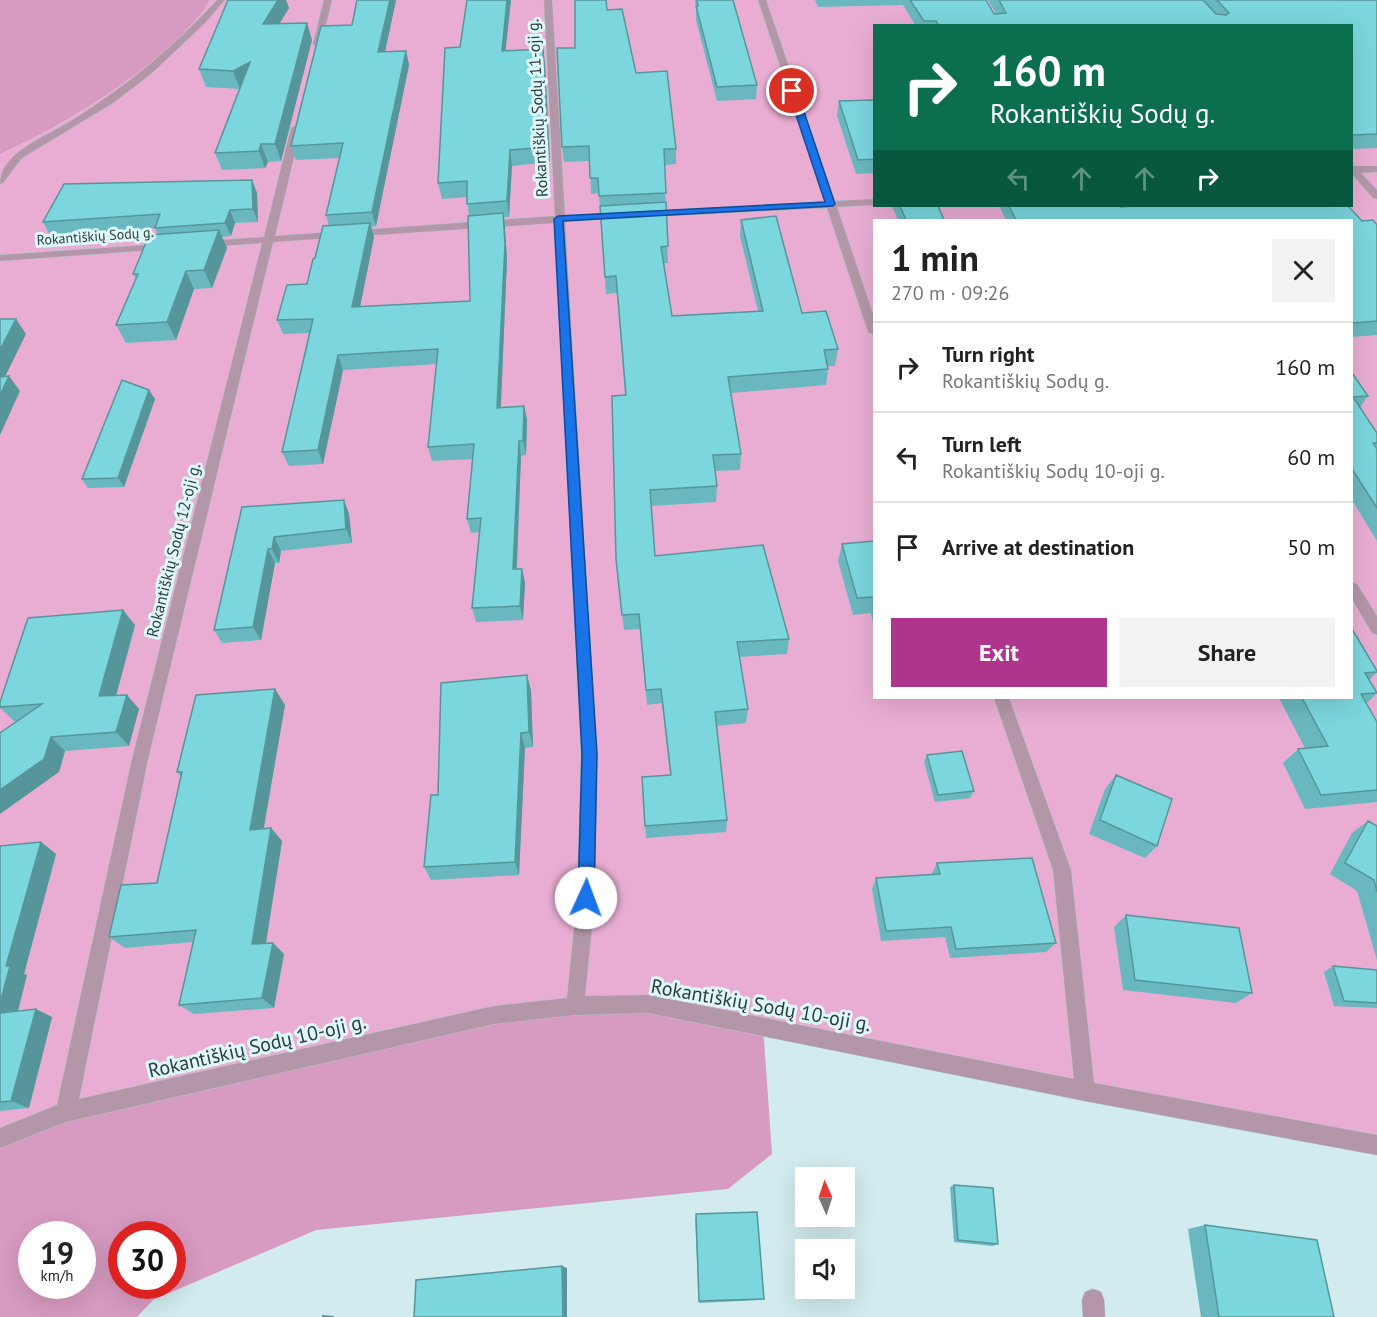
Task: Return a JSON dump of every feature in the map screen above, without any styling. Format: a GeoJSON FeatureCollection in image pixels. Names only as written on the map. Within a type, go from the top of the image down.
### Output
{"type":"FeatureCollection","features":[{"type":"Feature","properties":{"kind":"street"},"geometry":{"type":"LineString","coordinates":[[0,181],[19,156],[110,101],[149,71],[221,0]]}},
{"type":"Feature","properties":{"kind":"street"},"geometry":{"type":"LineString","coordinates":[[314,57],[328,0]]}},
{"type":"Feature","properties":{"kind":"street","name":"Rokantiškių Sodų 11-oji g."},"geometry":{"type":"LineString","coordinates":[[548,0],[558,219],[590,754],[586,898],[575,1006]]}},
{"type":"Feature","properties":{"kind":"street"},"geometry":{"type":"LineString","coordinates":[[762,0],[873,329]]}},
{"type":"Feature","properties":{"kind":"street","name":"Rokantiškių Sodų 12-oji g."},"geometry":{"type":"LineString","coordinates":[[66,1112],[140,759],[300,114]]}},
{"type":"Feature","properties":{"kind":"street"},"geometry":{"type":"LineString","coordinates":[[1353,170],[1377,170]]}},
{"type":"Feature","properties":{"kind":"street"},"geometry":{"type":"LineString","coordinates":[[1353,171],[1377,196]]}},
{"type":"Feature","properties":{"kind":"street"},"geometry":{"type":"LineString","coordinates":[[641,214],[873,202]]}},
{"type":"Feature","properties":{"kind":"street"},"geometry":{"type":"LineString","coordinates":[[187,245],[629,215]]}},
{"type":"Feature","properties":{"kind":"street","name":"Rokantiškių Sodų g."},"geometry":{"type":"LineString","coordinates":[[0,258],[175,246]]}},
{"type":"Feature","properties":{"kind":"street"},"geometry":{"type":"LineString","coordinates":[[1353,590],[1377,629]]}},
{"type":"Feature","properties":{"kind":"street"},"geometry":{"type":"LineString","coordinates":[[1002,699],[1062,870],[1085,1091]]}},
{"type":"Feature","properties":{"kind":"street","name":"Rokantiškių Sodų 10-oji g."},"geometry":{"type":"LineString","coordinates":[[0,1138],[66,1112],[494,1016],[575,1006],[648,1005],[1085,1091],[1377,1145]]}},
{"type":"Feature","properties":{"kind":"shaded area"},"geometry":{"type":"Polygon","coordinates":[[[0,0],[210,0],[194,22],[171,45],[115,89],[54,127],[0,154],[0,0]]]}},
{"type":"Feature","properties":{"kind":"shaded area"},"geometry":{"type":"Polygon","coordinates":[[[210,0],[1377,0],[1377,1145],[763,1026],[0,1138],[0,154],[84,109],[145,67],[171,45],[210,0]]]}},
{"type":"Feature","properties":{"kind":"shaded area"},"geometry":{"type":"Polygon","coordinates":[[[648,1004],[763,1026],[772,1154],[728,1189],[316,1230],[186,1286],[186,1221],[108,1221],[108,1299],[155,1299],[137,1317],[0,1317],[0,1138],[494,1015],[648,1004]]]}},
{"type":"Feature","properties":{"kind":"building"},"geometry":{"type":"Polygon","coordinates":[[[228,0],[278,0],[263,24],[307,23],[275,144],[261,144],[259,151],[215,153],[250,62],[233,71],[199,69],[228,0]]]}},
{"type":"Feature","properties":{"kind":"building"},"geometry":{"type":"Polygon","coordinates":[[[357,0],[390,0],[378,52],[406,51],[372,212],[326,215],[343,143],[291,146],[321,26],[352,25],[357,0]]]}},
{"type":"Feature","properties":{"kind":"building"},"geometry":{"type":"Polygon","coordinates":[[[467,0],[507,0],[502,51],[543,49],[548,147],[510,150],[507,201],[467,204],[467,181],[438,183],[445,48],[460,47],[467,0]]]}},
{"type":"Feature","properties":{"kind":"building"},"geometry":{"type":"Polygon","coordinates":[[[575,0],[606,0],[607,10],[622,9],[636,73],[667,71],[676,149],[664,149],[666,193],[599,196],[598,178],[590,178],[589,146],[562,147],[557,48],[575,48],[575,0]]]}},
{"type":"Feature","properties":{"kind":"building"},"geometry":{"type":"Polygon","coordinates":[[[697,0],[733,0],[757,85],[717,87],[696,6],[698,6],[697,0]]]}},
{"type":"Feature","properties":{"kind":"building"},"geometry":{"type":"Polygon","coordinates":[[[910,0],[986,0],[994,14],[1006,13],[999,0],[1203,0],[1216,14],[1226,15],[1229,13],[1217,0],[1377,0],[1377,134],[1353,135],[1353,24],[938,24],[936,21],[924,21],[910,0]]]}},
{"type":"Feature","properties":{"kind":"building"},"geometry":{"type":"Polygon","coordinates":[[[873,100],[873,159],[858,160],[839,101],[873,100]]]}},
{"type":"Feature","properties":{"kind":"building"},"geometry":{"type":"Polygon","coordinates":[[[252,180],[253,209],[230,210],[225,223],[155,228],[160,214],[43,222],[64,184],[252,180]]]}},
{"type":"Feature","properties":{"kind":"building"},"geometry":{"type":"Polygon","coordinates":[[[666,202],[668,246],[661,247],[672,316],[763,311],[741,220],[776,216],[802,313],[826,311],[838,349],[824,350],[828,369],[728,377],[741,454],[713,455],[717,486],[650,490],[655,556],[763,545],[789,639],[737,642],[748,709],[715,712],[727,820],[645,826],[642,777],[671,775],[661,689],[646,690],[639,614],[622,615],[616,559],[612,396],[626,395],[616,276],[605,277],[600,206],[666,202]]]}},
{"type":"Feature","properties":{"kind":"building"},"geometry":{"type":"Polygon","coordinates":[[[900,207],[938,207],[944,219],[906,219],[900,207]]]}},
{"type":"Feature","properties":{"kind":"building"},"geometry":{"type":"Polygon","coordinates":[[[1010,207],[1349,207],[1362,221],[1373,220],[1377,225],[1377,321],[1353,323],[1353,219],[1016,219],[1010,207]]]}},
{"type":"Feature","properties":{"kind":"building"},"geometry":{"type":"Polygon","coordinates":[[[503,213],[505,244],[497,408],[524,406],[523,441],[519,441],[513,569],[522,569],[520,606],[472,608],[481,518],[467,519],[474,444],[428,447],[438,349],[338,355],[318,450],[282,452],[313,319],[277,320],[287,285],[307,284],[323,226],[370,223],[352,307],[470,301],[468,216],[503,213]]]}},
{"type":"Feature","properties":{"kind":"building"},"geometry":{"type":"Polygon","coordinates":[[[219,230],[204,270],[186,271],[167,322],[116,325],[138,274],[133,274],[149,235],[219,230]]]}},
{"type":"Feature","properties":{"kind":"building"},"geometry":{"type":"Polygon","coordinates":[[[0,319],[16,319],[0,350],[0,319]]]}},
{"type":"Feature","properties":{"kind":"building"},"geometry":{"type":"Polygon","coordinates":[[[1353,374],[1368,396],[1353,397],[1353,374]]]}},
{"type":"Feature","properties":{"kind":"building"},"geometry":{"type":"Polygon","coordinates":[[[9,376],[0,395],[0,377],[9,376]]]}},
{"type":"Feature","properties":{"kind":"building"},"geometry":{"type":"Polygon","coordinates":[[[122,380],[149,390],[118,478],[82,479],[122,380]]]}},
{"type":"Feature","properties":{"kind":"building"},"geometry":{"type":"Polygon","coordinates":[[[1353,397],[1377,433],[1377,443],[1373,443],[1377,449],[1377,508],[1353,471],[1353,397]]]}},
{"type":"Feature","properties":{"kind":"building"},"geometry":{"type":"Polygon","coordinates":[[[344,500],[346,529],[274,537],[272,549],[268,549],[253,627],[214,630],[242,507],[344,500]]]}},
{"type":"Feature","properties":{"kind":"building"},"geometry":{"type":"Polygon","coordinates":[[[873,541],[873,597],[857,598],[842,544],[873,541]]]}},
{"type":"Feature","properties":{"kind":"building"},"geometry":{"type":"Polygon","coordinates":[[[123,610],[99,696],[127,695],[116,732],[51,737],[44,759],[0,790],[0,733],[42,704],[0,707],[28,618],[123,610]]]}},
{"type":"Feature","properties":{"kind":"building"},"geometry":{"type":"Polygon","coordinates":[[[1353,631],[1377,671],[1365,673],[1377,693],[1361,694],[1377,722],[1377,790],[1321,795],[1298,749],[1328,746],[1303,699],[1353,699],[1353,631]]]}},
{"type":"Feature","properties":{"kind":"building"},"geometry":{"type":"Polygon","coordinates":[[[527,675],[529,732],[521,733],[515,862],[424,867],[431,795],[438,795],[441,683],[527,675]]]}},
{"type":"Feature","properties":{"kind":"building"},"geometry":{"type":"Polygon","coordinates":[[[275,689],[250,830],[271,828],[252,944],[273,943],[262,998],[179,1005],[196,930],[109,937],[121,885],[157,883],[182,772],[177,772],[196,695],[275,689]]]}},
{"type":"Feature","properties":{"kind":"building"},"geometry":{"type":"Polygon","coordinates":[[[962,751],[974,791],[938,795],[927,755],[962,751]]]}},
{"type":"Feature","properties":{"kind":"building"},"geometry":{"type":"Polygon","coordinates":[[[1116,775],[1172,799],[1157,846],[1100,820],[1116,775]]]}},
{"type":"Feature","properties":{"kind":"building"},"geometry":{"type":"Polygon","coordinates":[[[1368,821],[1377,826],[1377,892],[1374,880],[1345,863],[1368,821]]]}},
{"type":"Feature","properties":{"kind":"building"},"geometry":{"type":"Polygon","coordinates":[[[41,842],[6,966],[10,966],[0,1003],[0,846],[41,842]]]}},
{"type":"Feature","properties":{"kind":"building"},"geometry":{"type":"Polygon","coordinates":[[[1032,858],[1056,943],[956,949],[951,927],[886,931],[876,878],[940,874],[937,863],[1032,858]]]}},
{"type":"Feature","properties":{"kind":"building"},"geometry":{"type":"Polygon","coordinates":[[[1126,915],[1239,928],[1252,993],[1135,980],[1126,915]]]}},
{"type":"Feature","properties":{"kind":"building"},"geometry":{"type":"Polygon","coordinates":[[[1333,966],[1377,970],[1377,1003],[1344,1001],[1333,966]]]}},
{"type":"Feature","properties":{"kind":"building"},"geometry":{"type":"Polygon","coordinates":[[[36,1009],[11,1101],[0,1102],[0,1013],[36,1009]]]}},
{"type":"Feature","properties":{"kind":"building"},"geometry":{"type":"Polygon","coordinates":[[[954,1185],[993,1188],[998,1244],[958,1240],[954,1185]]]}},
{"type":"Feature","properties":{"kind":"building"},"geometry":{"type":"Polygon","coordinates":[[[757,1212],[764,1299],[699,1301],[696,1214],[757,1212]]]}},
{"type":"Feature","properties":{"kind":"building"},"geometry":{"type":"Polygon","coordinates":[[[1205,1225],[1317,1240],[1334,1317],[1219,1317],[1205,1225]]]}},
{"type":"Feature","properties":{"kind":"building"},"geometry":{"type":"Polygon","coordinates":[[[562,1266],[563,1317],[414,1317],[416,1280],[562,1266]]]}},
{"type":"Feature","properties":{"kind":"route"},"geometry":{"type":"LineString","coordinates":[[586,898],[590,754],[558,219],[830,204],[792,91]]}}]}
